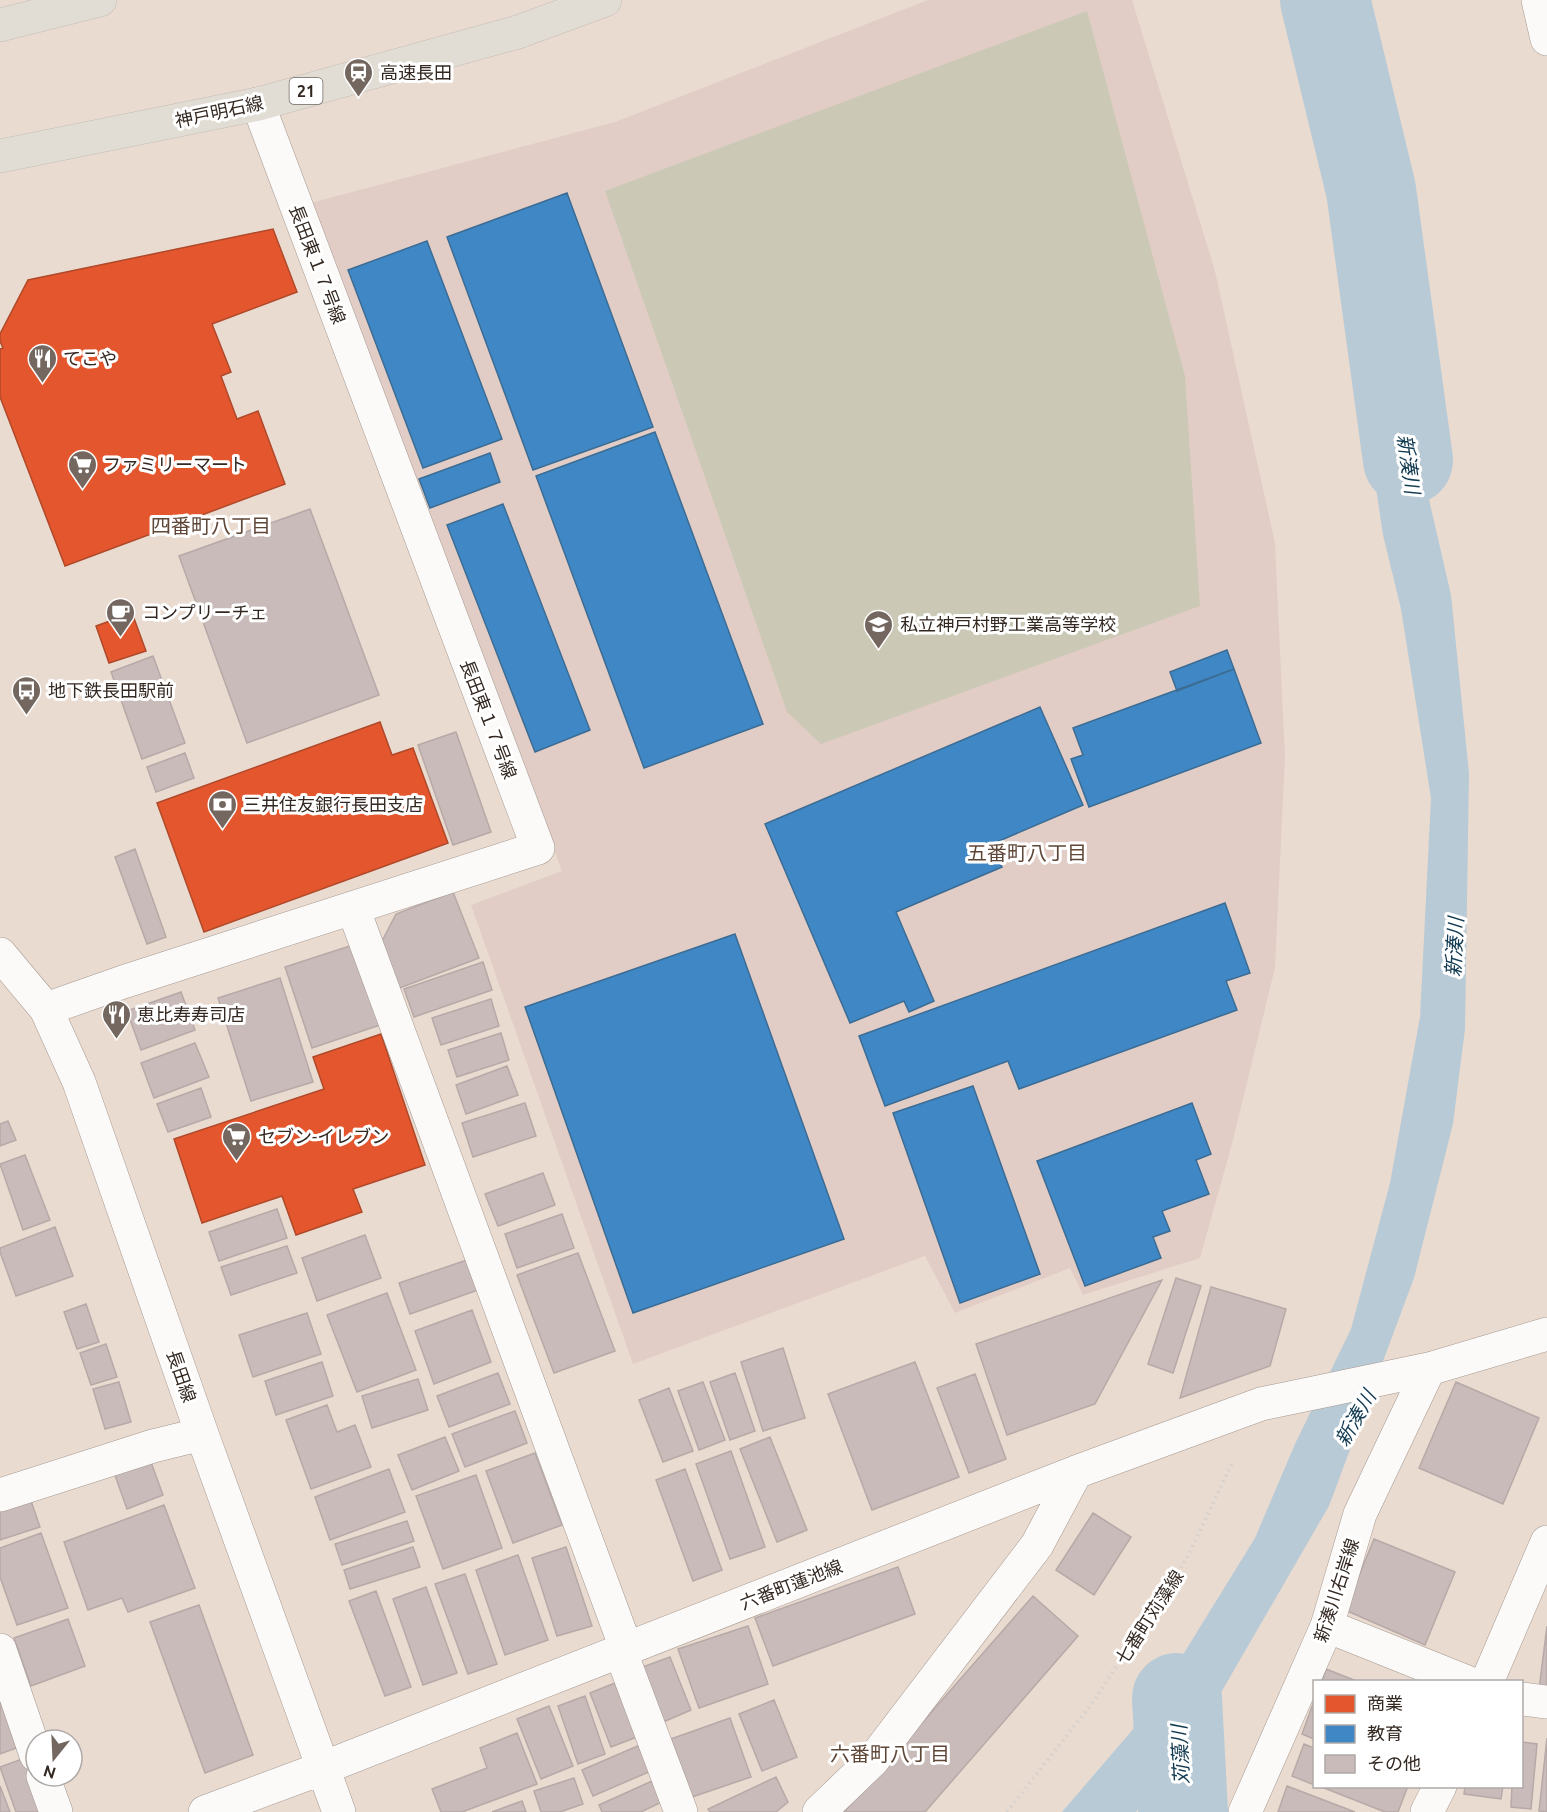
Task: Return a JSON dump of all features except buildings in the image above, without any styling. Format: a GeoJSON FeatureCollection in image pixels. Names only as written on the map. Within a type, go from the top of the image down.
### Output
{"type":"FeatureCollection","features":[{"type":"Feature","properties":{"kind":"main road"},"geometry":{"type":"LineString","coordinates":[[0,25],[100,0]]}},
{"type":"Feature","properties":{"kind":"main road","name":"神戸明石線"},"geometry":{"type":"LineString","coordinates":[[0,156],[258,104],[518,32],[605,0]]}},
{"type":"Feature","properties":{"kind":"street"},"geometry":{"type":"LineString","coordinates":[[1538,0],[1547,39]]}},
{"type":"Feature","properties":{"kind":"street","name":"長田東１７号線"},"geometry":{"type":"LineString","coordinates":[[46,1009],[538,848],[258,104]]}},
{"type":"Feature","properties":{"kind":"street"},"geometry":{"type":"LineString","coordinates":[[354,908],[681,1812]]}},
{"type":"Feature","properties":{"kind":"street","name":"長田線"},"geometry":{"type":"LineString","coordinates":[[0,954],[46,1009],[79,1082],[202,1434],[339,1812]]}},
{"type":"Feature","properties":{"kind":"street"},"geometry":{"type":"LineString","coordinates":[[1429,1369],[1547,1334]]}},
{"type":"Feature","properties":{"kind":"street","name":"六番町蓮池線"},"geometry":{"type":"LineString","coordinates":[[205,1812],[1076,1472],[1261,1404],[1429,1369]]}},
{"type":"Feature","properties":{"kind":"street","name":"新湊川右岸線"},"geometry":{"type":"LineString","coordinates":[[1245,1812],[1327,1626],[1360,1514],[1429,1369]]}},
{"type":"Feature","properties":{"kind":"street"},"geometry":{"type":"LineString","coordinates":[[0,1495],[153,1446],[202,1434]]}},
{"type":"Feature","properties":{"kind":"street"},"geometry":{"type":"LineString","coordinates":[[819,1812],[873,1760],[1037,1545],[1076,1472]]}},
{"type":"Feature","properties":{"kind":"street"},"geometry":{"type":"LineString","coordinates":[[1488,1680],[1547,1542]]}},
{"type":"Feature","properties":{"kind":"street"},"geometry":{"type":"LineString","coordinates":[[1327,1626],[1462,1680]]}},
{"type":"Feature","properties":{"kind":"street"},"geometry":{"type":"LineString","coordinates":[[0,1650],[27,1728]]}},
{"type":"Feature","properties":{"kind":"street"},"geometry":{"type":"LineString","coordinates":[[1523,1699],[1547,1702]]}},
{"type":"Feature","properties":{"kind":"street"},"geometry":{"type":"LineString","coordinates":[[47,1788],[56,1812]]}},
{"type":"Feature","properties":{"kind":"street"},"geometry":{"type":"LineString","coordinates":[[1427,1812],[1439,1788]]}},
{"type":"Feature","properties":{"kind":"path","name":"七番町苅藻線"},"geometry":{"type":"LineString","coordinates":[[1006,1812],[1096,1698],[1187,1558],[1261,1404]]}},
{"type":"Feature","properties":{"kind":"shaded area","name":"私立神戸村野工業高等学校"},"geometry":{"type":"Polygon","coordinates":[[[928,0],[1132,0],[1215,271],[1275,543],[1285,757],[1275,968],[1232,1144],[1200,1258],[1083,1295],[1070,1268],[955,1313],[925,1256],[633,1364],[471,905],[562,871],[307,204],[615,122],[928,0]]]}},
{"type":"Feature","properties":{"kind":"shaded area"},"geometry":{"type":"Polygon","coordinates":[[[1087,11],[1185,376],[1200,606],[821,744],[787,712],[605,191],[1087,11]]]}},
{"type":"Feature","properties":{"kind":"water"},"geometry":{"type":"Polygon","coordinates":[[[1299,0],[1329,0],[1357,187],[1451,595],[1469,773],[1465,1029],[1453,1124],[1414,1278],[1329,1506],[1197,1734],[1136,1812],[1062,1812],[1147,1713],[1255,1538],[1295,1444],[1351,1329],[1390,1183],[1420,1017],[1431,798],[1401,609],[1383,535],[1371,454],[1371,405],[1299,0]]]}},
{"type":"Feature","properties":{"kind":"waterway","name":"新湊川"},"geometry":{"type":"LineString","coordinates":[[1325,0],[1371,190],[1408,460]]}},
{"type":"Feature","properties":{"kind":"waterway","name":"苅藻川"},"geometry":{"type":"LineString","coordinates":[[1177,1698],[1183,1812]]}},
{"type":"Feature","properties":{"kind":"place","name":"高速長田"},"geometry":{"type":"Point","coordinates":[359,98]}},
{"type":"Feature","properties":{"kind":"place","name":"てこや"},"geometry":{"type":"Point","coordinates":[42,384]}},
{"type":"Feature","properties":{"kind":"place","name":"ファミリーマート"},"geometry":{"type":"Point","coordinates":[82,490]}},
{"type":"Feature","properties":{"kind":"place","name":"コンプリーチェ"},"geometry":{"type":"Point","coordinates":[121,638]}},
{"type":"Feature","properties":{"kind":"place","name":"私立神戸村野工業高等学校"},"geometry":{"type":"Point","coordinates":[879,650]}},
{"type":"Feature","properties":{"kind":"place","name":"地下鉄長田駅前"},"geometry":{"type":"Point","coordinates":[27,716]}},
{"type":"Feature","properties":{"kind":"place","name":"三井住友銀行長田支店"},"geometry":{"type":"Point","coordinates":[222,830]}},
{"type":"Feature","properties":{"kind":"place","name":"恵比寿寿司店"},"geometry":{"type":"Point","coordinates":[116,1040]}},
{"type":"Feature","properties":{"kind":"place","name":"セブン-イレブン"},"geometry":{"type":"Point","coordinates":[237,1162]}},
{"type":"Feature","properties":{"kind":"district","name":"四番町八丁目"},"geometry":{"type":"Point","coordinates":[211,525]}},
{"type":"Feature","properties":{"kind":"district","name":"五番町八丁目"},"geometry":{"type":"Point","coordinates":[1027,852]}},
{"type":"Feature","properties":{"kind":"district","name":"六番町八丁目"},"geometry":{"type":"Point","coordinates":[890,1753]}}]}
